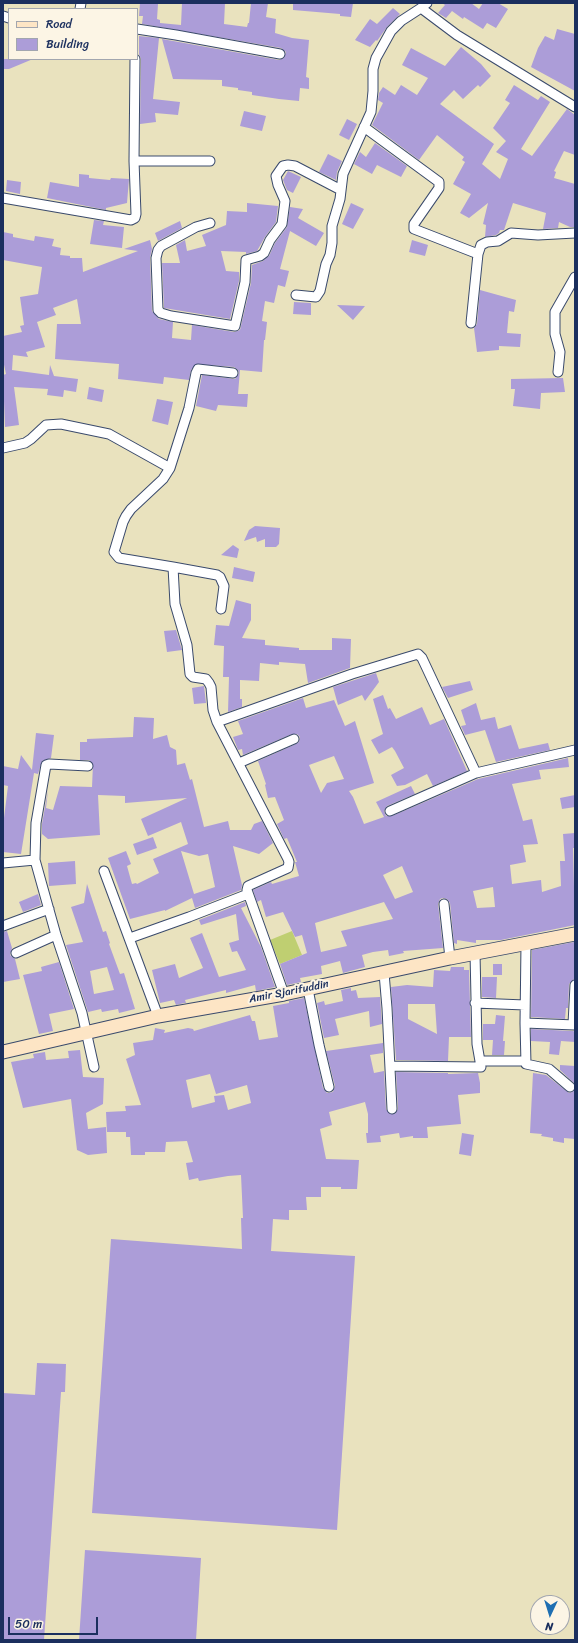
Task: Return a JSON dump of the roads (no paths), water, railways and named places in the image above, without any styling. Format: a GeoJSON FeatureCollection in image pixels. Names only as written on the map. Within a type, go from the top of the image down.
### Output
{"type":"FeatureCollection","features":[{"type":"Feature","properties":{"kind":"main road","name":"Amir Sjarifuddin"},"geometry":{"type":"LineString","coordinates":[[3,1052],[158,1016],[284,994],[450,958],[575,934]]}},
{"type":"Feature","properties":{"kind":"street"},"geometry":{"type":"LineString","coordinates":[[296,295],[316,297],[320,291],[326,264],[330,254],[332,243],[332,226],[340,199],[340,190],[344,174],[371,112],[373,69],[376,58],[391,31],[401,21],[424,5],[457,35],[575,107]]}},
{"type":"Feature","properties":{"kind":"street"},"geometry":{"type":"LineString","coordinates":[[138,29],[280,54]]}},
{"type":"Feature","properties":{"kind":"street"},"geometry":{"type":"LineString","coordinates":[[3,198],[131,220],[136,216],[134,160],[135,60]]}},
{"type":"Feature","properties":{"kind":"street"},"geometry":{"type":"LineString","coordinates":[[364,127],[439,182],[439,188],[414,224],[414,229],[478,254]]}},
{"type":"Feature","properties":{"kind":"street"},"geometry":{"type":"LineString","coordinates":[[134,160],[210,161]]}},
{"type":"Feature","properties":{"kind":"street"},"geometry":{"type":"LineString","coordinates":[[210,223],[196,227],[161,246],[158,250],[156,258],[158,310],[160,313],[171,316],[235,326],[244,282],[246,260],[260,256],[264,252],[270,240],[282,224],[285,201],[276,176],[283,166],[295,166],[340,190]]}},
{"type":"Feature","properties":{"kind":"street"},"geometry":{"type":"LineString","coordinates":[[471,323],[478,254],[481,245],[484,243],[498,241],[511,233],[538,235],[575,233]]}},
{"type":"Feature","properties":{"kind":"street"},"geometry":{"type":"LineString","coordinates":[[558,372],[560,352],[554,326],[555,312],[575,277]]}},
{"type":"Feature","properties":{"kind":"street"},"geometry":{"type":"LineString","coordinates":[[221,609],[224,586],[220,577],[217,575],[119,558],[114,552],[126,516],[131,509],[163,479],[170,468],[189,408],[198,369],[233,373]]}},
{"type":"Feature","properties":{"kind":"street"},"geometry":{"type":"LineString","coordinates":[[3,448],[24,443],[31,439],[46,425],[61,424],[108,434],[170,468]]}},
{"type":"Feature","properties":{"kind":"street"},"geometry":{"type":"LineString","coordinates":[[173,567],[175,604],[186,645],[191,676],[206,680],[209,683],[211,687],[213,710],[217,722],[289,862],[288,868],[248,886],[247,890],[284,994]]}},
{"type":"Feature","properties":{"kind":"street"},"geometry":{"type":"LineString","coordinates":[[217,722],[352,674],[418,654],[422,658],[476,773]]}},
{"type":"Feature","properties":{"kind":"street"},"geometry":{"type":"LineString","coordinates":[[239,763],[294,739]]}},
{"type":"Feature","properties":{"kind":"street"},"geometry":{"type":"LineString","coordinates":[[390,811],[476,773],[575,750]]}},
{"type":"Feature","properties":{"kind":"street"},"geometry":{"type":"LineString","coordinates":[[88,766],[46,765],[36,823],[35,860],[56,935],[82,1013],[94,1068]]}},
{"type":"Feature","properties":{"kind":"street"},"geometry":{"type":"LineString","coordinates":[[3,863],[35,860]]}},
{"type":"Feature","properties":{"kind":"street"},"geometry":{"type":"LineString","coordinates":[[104,871],[158,1016]]}},
{"type":"Feature","properties":{"kind":"street"},"geometry":{"type":"LineString","coordinates":[[130,938],[248,894]]}},
{"type":"Feature","properties":{"kind":"street"},"geometry":{"type":"LineString","coordinates":[[444,904],[450,958]]}},
{"type":"Feature","properties":{"kind":"street"},"geometry":{"type":"LineString","coordinates":[[3,926],[49,909]]}},
{"type":"Feature","properties":{"kind":"street"},"geometry":{"type":"LineString","coordinates":[[16,953],[56,935]]}},
{"type":"Feature","properties":{"kind":"street"},"geometry":{"type":"LineString","coordinates":[[526,944],[526,1064],[534,1064],[549,1069],[570,1086]]}},
{"type":"Feature","properties":{"kind":"street"},"geometry":{"type":"LineString","coordinates":[[390,1066],[480,1067],[475,1003],[475,953]]}},
{"type":"Feature","properties":{"kind":"street"},"geometry":{"type":"LineString","coordinates":[[384,973],[388,1008],[392,1110]]}},
{"type":"Feature","properties":{"kind":"street"},"geometry":{"type":"LineString","coordinates":[[525,1023],[574,1025],[575,985]]}},
{"type":"Feature","properties":{"kind":"street"},"geometry":{"type":"LineString","coordinates":[[308,989],[329,1087]]}},
{"type":"Feature","properties":{"kind":"street"},"geometry":{"type":"LineString","coordinates":[[475,1003],[525,1004]]}},
{"type":"Feature","properties":{"kind":"street"},"geometry":{"type":"LineString","coordinates":[[480,1061],[526,1061]]}}]}
